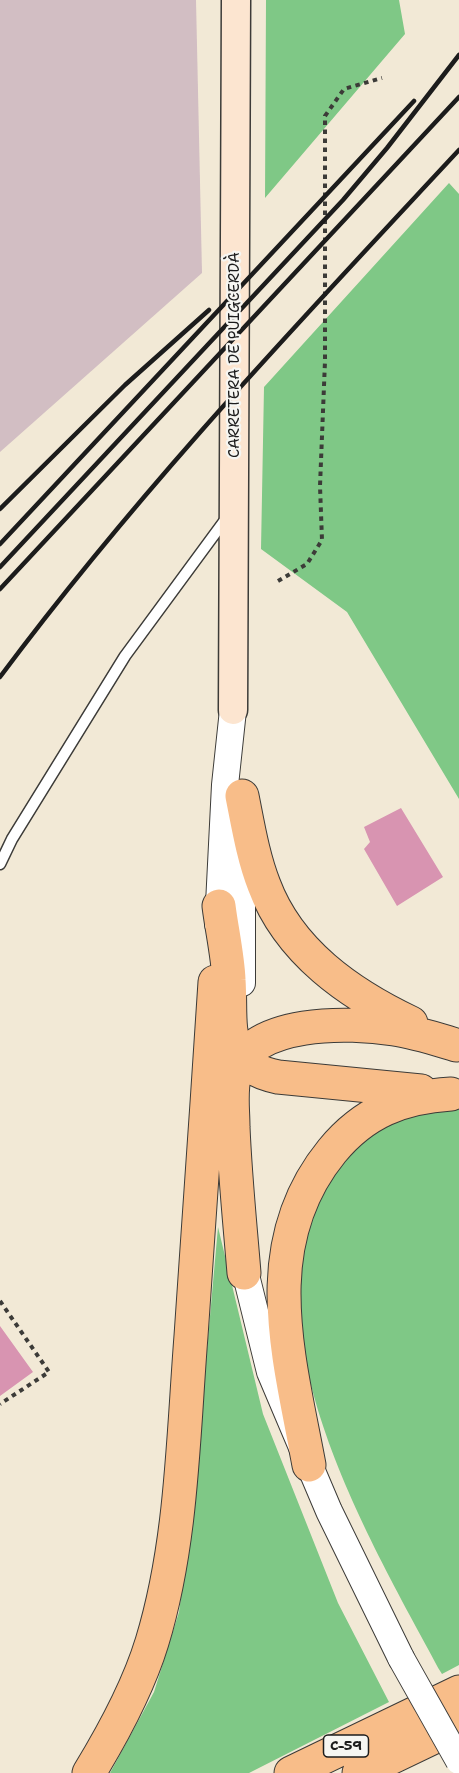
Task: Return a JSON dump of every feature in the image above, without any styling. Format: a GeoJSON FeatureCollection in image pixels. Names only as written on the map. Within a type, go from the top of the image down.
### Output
{"type":"FeatureCollection","features":[{"type":"Feature","properties":{"kind":"highway"},"geometry":{"type":"LineString","coordinates":[[242,796],[252,848],[265,887],[281,919],[295,939],[311,957],[355,993],[384,1010],[458,1045]]}},
{"type":"Feature","properties":{"kind":"highway"},"geometry":{"type":"LineString","coordinates":[[219,906],[229,979],[230,1032],[234,1048],[256,1070],[278,1077],[455,1094]]}},
{"type":"Feature","properties":{"kind":"highway"},"geometry":{"type":"LineString","coordinates":[[89,1773],[123,1712],[149,1653],[162,1608],[174,1540],[192,1320],[215,982]]}},
{"type":"Feature","properties":{"kind":"highway"},"geometry":{"type":"LineString","coordinates":[[244,1273],[234,1148],[232,1085],[242,1058],[257,1042],[274,1035],[298,1030],[346,1025],[396,1029],[458,1045]]}},
{"type":"Feature","properties":{"kind":"highway"},"geometry":{"type":"LineString","coordinates":[[309,1465],[287,1350],[283,1286],[286,1252],[300,1204],[321,1166],[340,1142],[361,1124],[383,1110],[404,1101],[422,1096],[455,1094]]}},
{"type":"Feature","properties":{"kind":"highway","name":"C-59"},"geometry":{"type":"LineString","coordinates":[[291,1773],[459,1692]]}},
{"type":"Feature","properties":{"kind":"highway","name":"C-59"},"geometry":{"type":"LineString","coordinates":[[359,1773],[459,1725]]}},
{"type":"Feature","properties":{"kind":"main road","name":"CARRETERA DE PUIGCERDÀ"},"geometry":{"type":"LineString","coordinates":[[233,710],[236,0]]}},
{"type":"Feature","properties":{"kind":"street"},"geometry":{"type":"LineString","coordinates":[[233,710],[242,796],[242,1058],[250,1196],[262,1289],[309,1465]]}},
{"type":"Feature","properties":{"kind":"street"},"geometry":{"type":"LineString","coordinates":[[233,710],[225,785],[215,982],[216,1061],[221,1139],[228,1191],[244,1273],[270,1372],[309,1465],[363,1584],[401,1658],[459,1761]]}},
{"type":"Feature","properties":{"kind":"lane"},"geometry":{"type":"LineString","coordinates":[[0,864],[12,839],[124,656],[235,506]]}},
{"type":"Feature","properties":{"kind":"path"},"geometry":{"type":"LineString","coordinates":[[278,580],[307,564],[322,540],[320,486],[325,361],[325,116],[344,89],[382,78]]}},
{"type":"Feature","properties":{"kind":"path"},"geometry":{"type":"LineString","coordinates":[[0,1301],[50,1372],[0,1404]]}},
{"type":"Feature","properties":{"kind":"shaded area"},"geometry":{"type":"Polygon","coordinates":[[[0,0],[196,0],[202,273],[0,452],[0,0]]]}},
{"type":"Feature","properties":{"kind":"green space"},"geometry":{"type":"Polygon","coordinates":[[[266,0],[399,0],[405,34],[265,198],[266,0]]]}},
{"type":"Feature","properties":{"kind":"green space"},"geometry":{"type":"Polygon","coordinates":[[[449,183],[459,194],[459,799],[347,612],[261,549],[264,387],[449,183]]]}},
{"type":"Feature","properties":{"kind":"green space"},"geometry":{"type":"Polygon","coordinates":[[[459,1107],[459,1665],[442,1674],[352,1500],[326,1434],[307,1368],[299,1302],[305,1240],[328,1183],[336,1170],[357,1147],[394,1122],[427,1110],[459,1107]]]}},
{"type":"Feature","properties":{"kind":"green space"},"geometry":{"type":"Polygon","coordinates":[[[218,1227],[263,1414],[338,1603],[389,1702],[249,1773],[110,1773],[154,1692],[179,1612],[193,1506],[218,1227]]]}},
{"type":"Feature","properties":{"kind":"building"},"geometry":{"type":"Polygon","coordinates":[[[401,808],[443,877],[397,906],[364,849],[370,842],[364,827],[401,808]]]}},
{"type":"Feature","properties":{"kind":"building"},"geometry":{"type":"Polygon","coordinates":[[[0,1326],[33,1372],[0,1396],[0,1326]]]}},
{"type":"Feature","properties":{"kind":"railway"},"geometry":{"type":"LineString","coordinates":[[0,567],[343,200],[387,148],[459,55]]}},
{"type":"Feature","properties":{"kind":"railway"},"geometry":{"type":"LineString","coordinates":[[0,589],[459,97]]}},
{"type":"Feature","properties":{"kind":"railway"},"geometry":{"type":"LineString","coordinates":[[0,544],[414,101]]}},
{"type":"Feature","properties":{"kind":"railway"},"geometry":{"type":"LineString","coordinates":[[0,677],[53,608],[164,473],[459,150]]}},
{"type":"Feature","properties":{"kind":"railway"},"geometry":{"type":"LineString","coordinates":[[0,509],[125,385],[209,310]]}}]}
